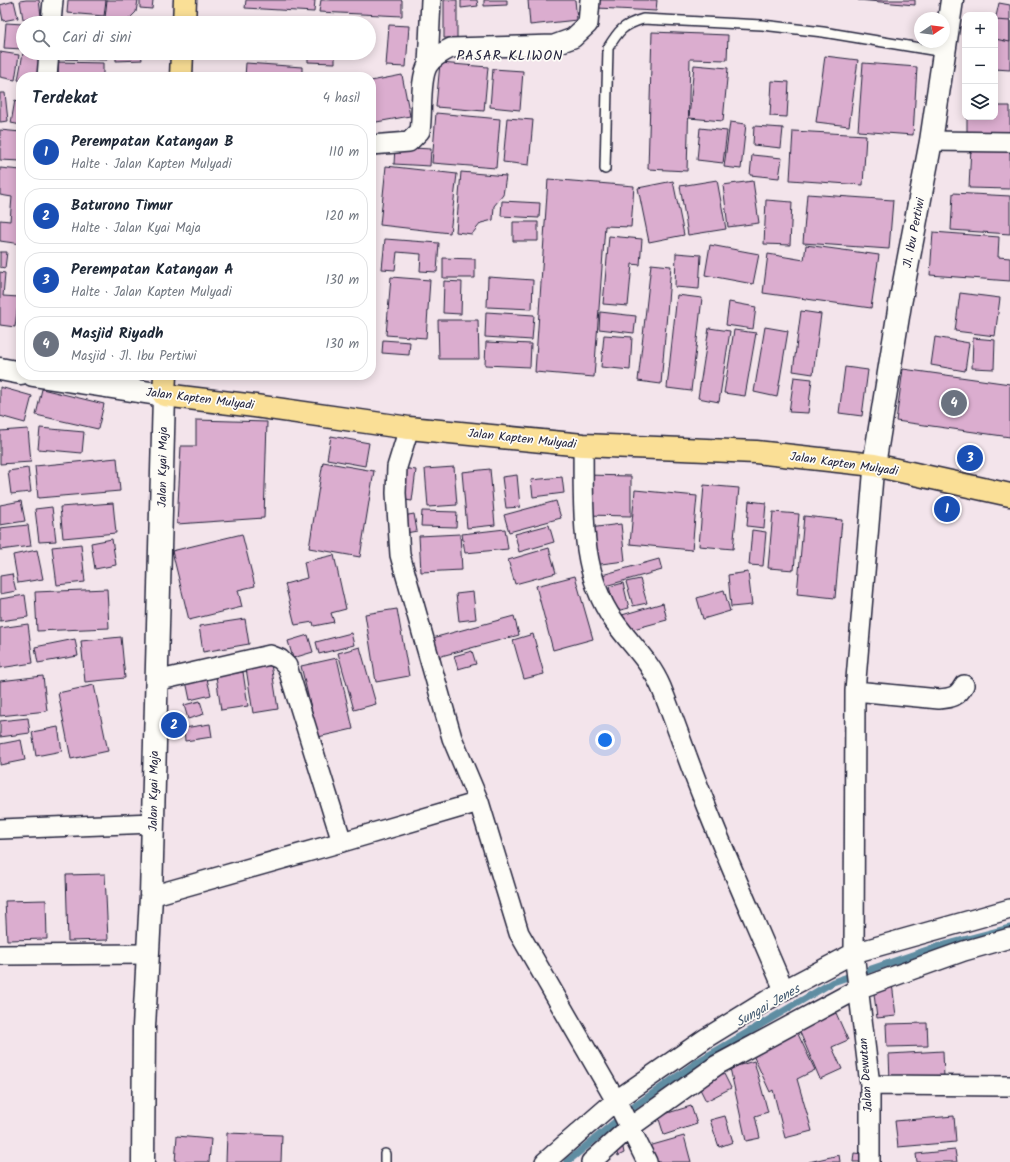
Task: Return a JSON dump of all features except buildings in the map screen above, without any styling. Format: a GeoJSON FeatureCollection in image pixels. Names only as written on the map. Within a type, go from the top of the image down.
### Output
{"type":"FeatureCollection","features":[{"type":"Feature","properties":{"kind":"main road"},"geometry":{"type":"LineString","coordinates":[[184,16],[185,0]]}},
{"type":"Feature","properties":{"kind":"main road","name":"Jl. Ibu Pertiwi"},"geometry":{"type":"LineString","coordinates":[[874,465],[900,304],[932,141],[952,0]]}},
{"type":"Feature","properties":{"kind":"main road"},"geometry":{"type":"LineString","coordinates":[[181,72],[182,60]]}},
{"type":"Feature","properties":{"kind":"main road","name":"Jalan Kapten Mulyadi"},"geometry":{"type":"LineString","coordinates":[[0,369],[16,372]]}},
{"type":"Feature","properties":{"kind":"main road","name":"Jalan Kapten Mulyadi"},"geometry":{"type":"LineString","coordinates":[[100,380],[165,385],[255,406],[409,428],[583,446],[756,452],[874,465],[1010,495]]}},
{"type":"Feature","properties":{"kind":"main road","name":"Jalan Kyai Maja"},"geometry":{"type":"LineString","coordinates":[[143,1162],[144,1027],[151,896],[165,385]]}},
{"type":"Feature","properties":{"kind":"street"},"geometry":{"type":"LineString","coordinates":[[52,16],[53,0]]}},
{"type":"Feature","properties":{"kind":"street"},"geometry":{"type":"LineString","coordinates":[[376,145],[409,142],[420,131],[424,78],[428,65],[431,0]]}},
{"type":"Feature","properties":{"kind":"street"},"geometry":{"type":"LineString","coordinates":[[428,65],[440,54],[451,48],[554,45],[573,38],[588,24],[590,0]]}},
{"type":"Feature","properties":{"kind":"street"},"geometry":{"type":"LineString","coordinates":[[47,72],[48,60]]}},
{"type":"Feature","properties":{"kind":"street"},"geometry":{"type":"LineString","coordinates":[[932,141],[1010,142]]}},
{"type":"Feature","properties":{"kind":"street"},"geometry":{"type":"LineString","coordinates":[[409,428],[398,467],[396,493],[400,555],[452,738],[478,802],[519,933],[623,1115],[647,1162]]}},
{"type":"Feature","properties":{"kind":"street"},"geometry":{"type":"LineString","coordinates":[[583,446],[583,520],[588,554],[598,593],[614,621],[643,656],[660,685],[703,799],[784,990]]}},
{"type":"Feature","properties":{"kind":"street","name":"Jalan Dewutan"},"geometry":{"type":"LineString","coordinates":[[870,1162],[870,1085],[854,957],[855,691],[874,465]]}},
{"type":"Feature","properties":{"kind":"street"},"geometry":{"type":"LineString","coordinates":[[156,681],[270,655],[280,659],[287,666],[342,842]]}},
{"type":"Feature","properties":{"kind":"street"},"geometry":{"type":"LineString","coordinates":[[855,691],[939,699],[953,698],[961,691],[964,685]]}},
{"type":"Feature","properties":{"kind":"street"},"geometry":{"type":"LineString","coordinates":[[151,896],[478,802]]}},
{"type":"Feature","properties":{"kind":"street"},"geometry":{"type":"LineString","coordinates":[[0,829],[153,823]]}},
{"type":"Feature","properties":{"kind":"street"},"geometry":{"type":"LineString","coordinates":[[592,1162],[623,1115],[706,1038],[784,990],[854,957],[1010,909]]}},
{"type":"Feature","properties":{"kind":"street"},"geometry":{"type":"LineString","coordinates":[[545,1162],[623,1115],[858,987],[964,951],[1010,938]]}},
{"type":"Feature","properties":{"kind":"street"},"geometry":{"type":"LineString","coordinates":[[0,955],[148,954]]}},
{"type":"Feature","properties":{"kind":"street"},"geometry":{"type":"LineString","coordinates":[[870,1085],[1010,1086]]}},
{"type":"Feature","properties":{"kind":"lane"},"geometry":{"type":"LineString","coordinates":[[605,169],[608,48],[616,35],[626,24],[643,19],[762,25],[823,32],[944,52]]}},
{"type":"Feature","properties":{"kind":"waterway","name":"Sungai Jenes"},"geometry":{"type":"LineString","coordinates":[[567,1162],[632,1108],[699,1061],[833,982],[930,949],[1010,928]]}},
{"type":"Feature","properties":{"kind":"place","name":"Masjid Riyadh"},"geometry":{"type":"Point","coordinates":[954,403]}},
{"type":"Feature","properties":{"kind":"place","name":"Perempatan Katangan A"},"geometry":{"type":"Point","coordinates":[970,458]}},
{"type":"Feature","properties":{"kind":"place","name":"Perempatan Katangan B"},"geometry":{"type":"Point","coordinates":[947,509]}},
{"type":"Feature","properties":{"kind":"place","name":"Baturono Timur"},"geometry":{"type":"Point","coordinates":[174,725]}},
{"type":"Feature","properties":{"kind":"district","name":"PASAR KLIWON"},"geometry":{"type":"Point","coordinates":[510,56]}}]}
